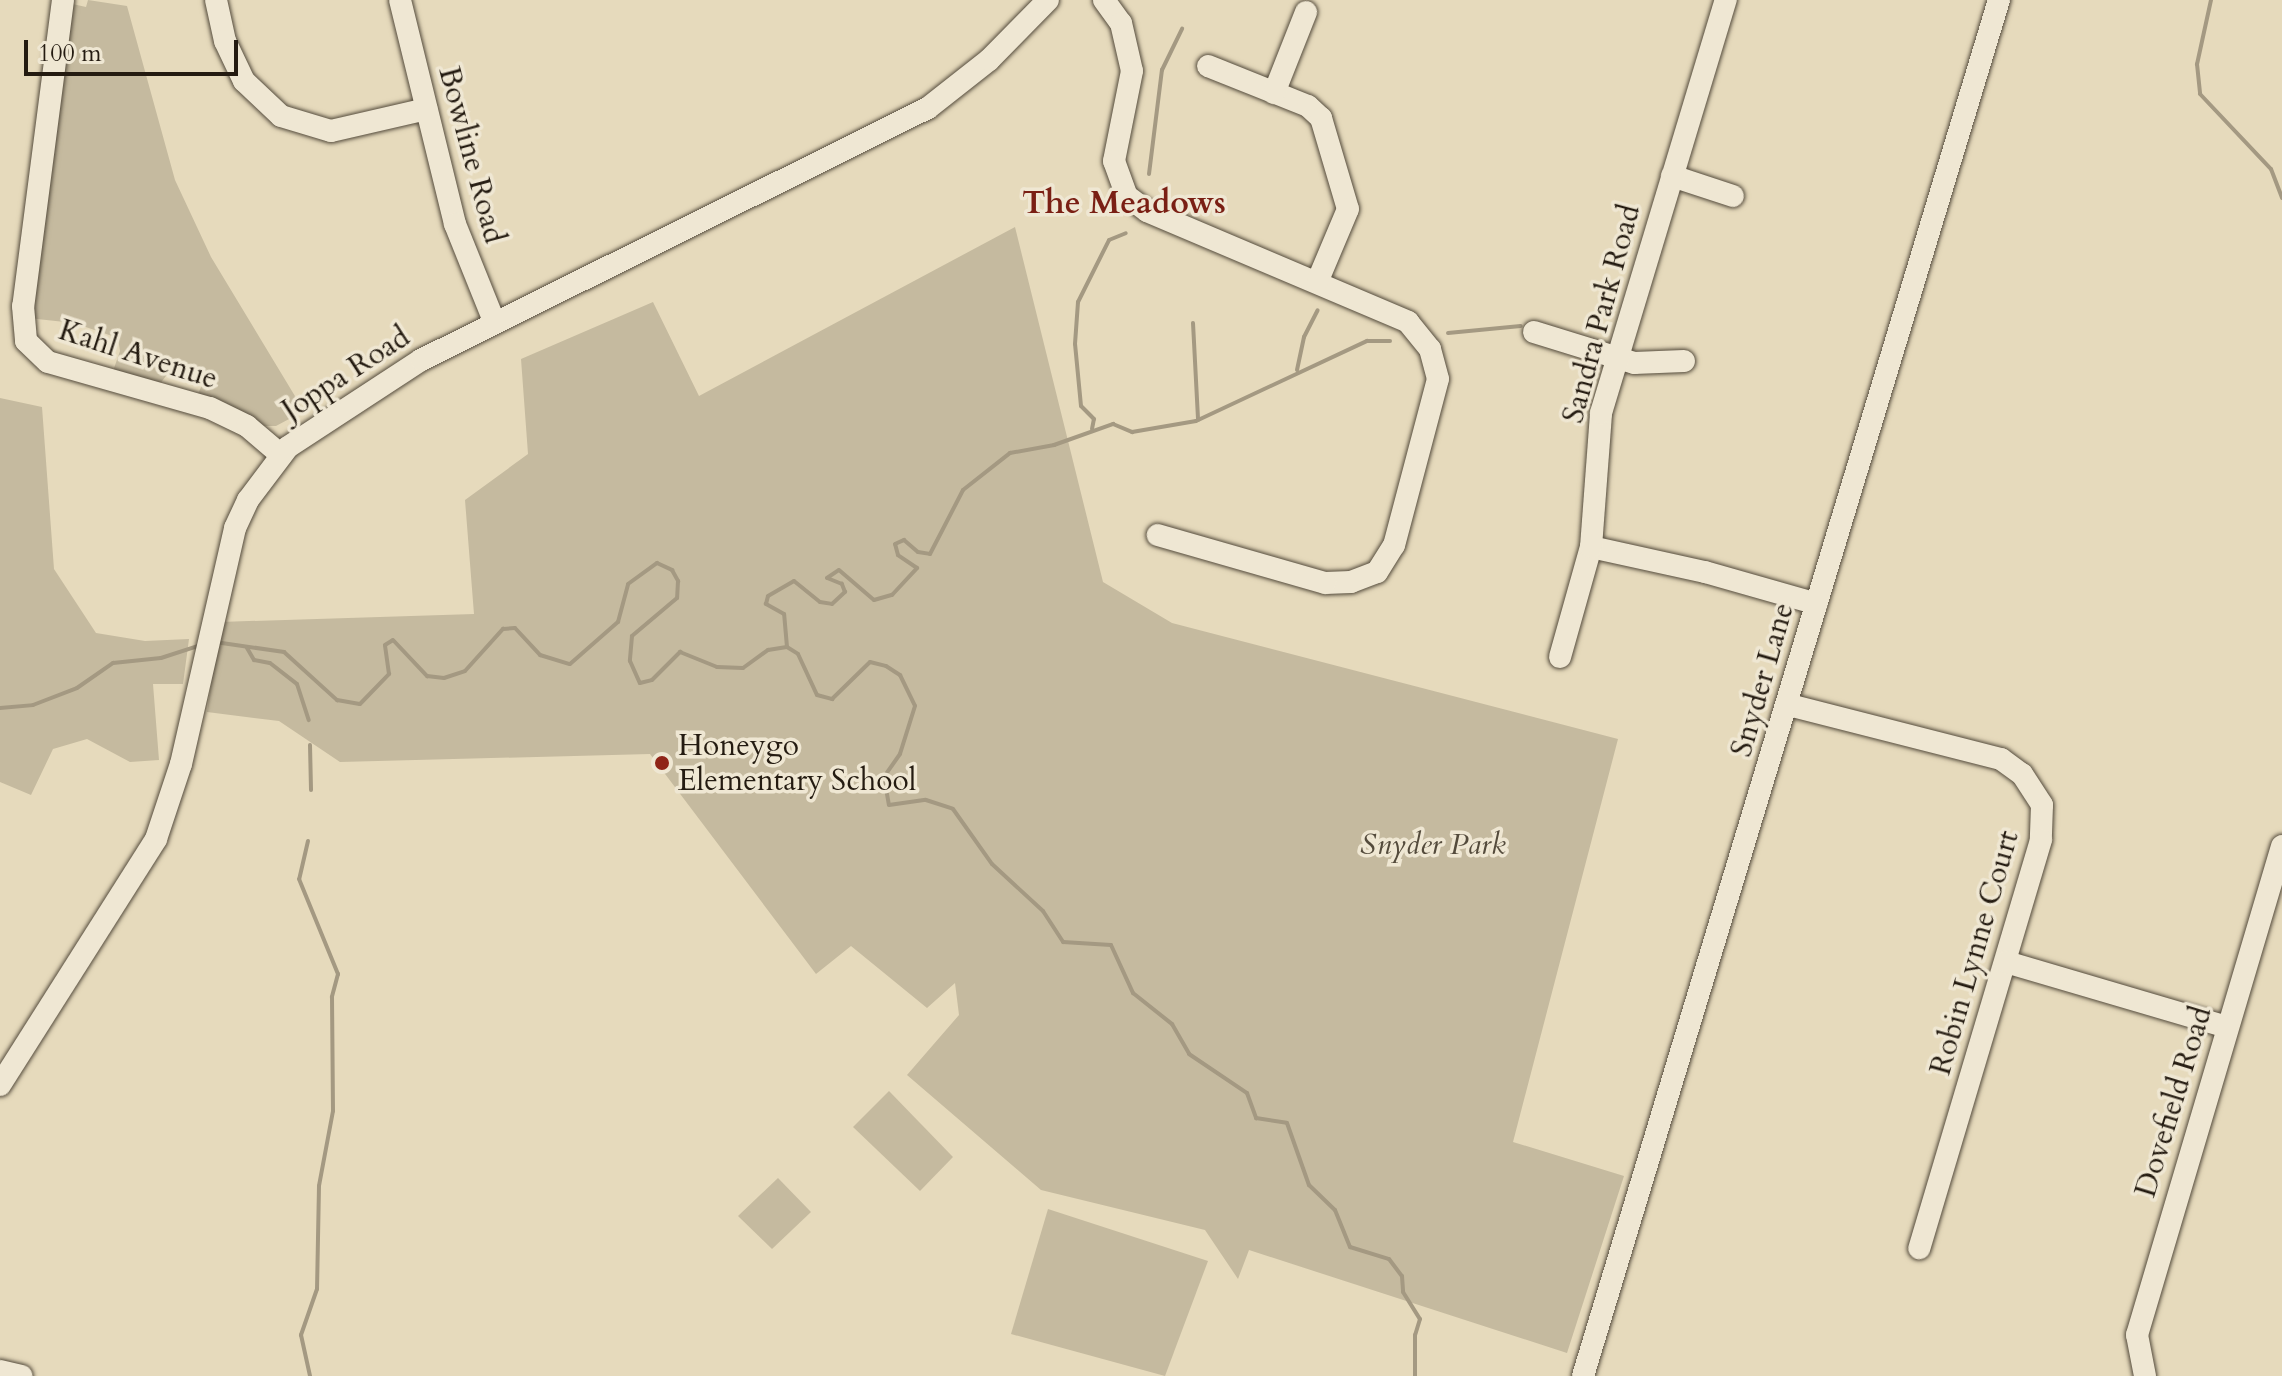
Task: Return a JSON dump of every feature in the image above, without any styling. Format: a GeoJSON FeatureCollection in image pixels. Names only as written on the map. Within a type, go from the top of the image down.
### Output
{"type":"FeatureCollection","features":[{"type":"Feature","properties":{"kind":"street","name":"Kahl Avenue"},"geometry":{"type":"LineString","coordinates":[[63,0],[23,306],[26,341],[48,362],[210,408],[247,426],[281,455]]}},
{"type":"Feature","properties":{"kind":"street"},"geometry":{"type":"LineString","coordinates":[[216,0],[244,81],[281,116],[331,131],[426,109]]}},
{"type":"Feature","properties":{"kind":"street","name":"Bowline Road"},"geometry":{"type":"LineString","coordinates":[[400,0],[462,247],[494,321]]}},
{"type":"Feature","properties":{"kind":"street","name":"Joppa Road"},"geometry":{"type":"LineString","coordinates":[[3,1075],[156,839],[181,764],[235,528],[248,500],[281,455],[351,401],[494,321],[928,108],[989,60],[1048,0]]}},
{"type":"Feature","properties":{"kind":"street"},"geometry":{"type":"LineString","coordinates":[[1104,0],[1121,23],[1132,71],[1114,161],[1127,196],[1147,211],[1318,280],[1408,322],[1435,361],[1433,412],[1389,558],[1358,581],[1325,583],[1158,535]]}},
{"type":"Feature","properties":{"kind":"street","name":"Sandra Park Road"},"geometry":{"type":"LineString","coordinates":[[1560,657],[1591,547],[1599,422],[1726,0]]}},
{"type":"Feature","properties":{"kind":"street","name":"Snyder Lane"},"geometry":{"type":"LineString","coordinates":[[1583,1376],[1630,1204],[1789,705],[1991,2]]}},
{"type":"Feature","properties":{"kind":"street"},"geometry":{"type":"LineString","coordinates":[[1274,93],[1306,12]]}},
{"type":"Feature","properties":{"kind":"street"},"geometry":{"type":"LineString","coordinates":[[1208,66],[1308,106],[1321,118],[1346,198],[1344,219],[1318,280]]}},
{"type":"Feature","properties":{"kind":"street","name":"Sandra Park Road"},"geometry":{"type":"LineString","coordinates":[[1672,176],[1733,196]]}},
{"type":"Feature","properties":{"kind":"street"},"geometry":{"type":"LineString","coordinates":[[1534,332],[1616,359],[1650,365],[1684,361]]}},
{"type":"Feature","properties":{"kind":"street"},"geometry":{"type":"LineString","coordinates":[[1591,547],[1705,572],[1817,604]]}},
{"type":"Feature","properties":{"kind":"street","name":"Robin Lynne Court"},"geometry":{"type":"LineString","coordinates":[[1789,705],[1982,751],[2022,774],[2042,805],[2043,826],[2006,962],[1919,1248]]}},
{"type":"Feature","properties":{"kind":"street","name":"Dovefield Road"},"geometry":{"type":"LineString","coordinates":[[2145,1376],[2137,1335],[2282,846]]}},
{"type":"Feature","properties":{"kind":"street"},"geometry":{"type":"LineString","coordinates":[[2006,962],[2227,1027]]}},
{"type":"Feature","properties":{"kind":"street"},"geometry":{"type":"LineString","coordinates":[[0,1371],[21,1376]]}},
{"type":"Feature","properties":{"kind":"green space"},"geometry":{"type":"Polygon","coordinates":[[[88,0],[127,6],[175,180],[211,257],[304,411],[276,426],[261,426],[196,398],[203,383],[199,376],[166,376],[159,385],[112,374],[120,351],[118,338],[74,323],[28,318],[68,3],[86,7],[88,0]]]}},
{"type":"Feature","properties":{"kind":"green space","name":"Snyder Park"},"geometry":{"type":"Polygon","coordinates":[[[1015,227],[1103,582],[1172,623],[1618,739],[1513,1142],[1624,1176],[1567,1353],[1249,1250],[1238,1279],[1205,1230],[1041,1190],[907,1075],[959,1015],[955,983],[927,1008],[851,946],[816,974],[650,754],[340,762],[279,721],[207,712],[220,622],[474,614],[465,500],[528,454],[521,359],[653,302],[699,396],[1015,227]]]}},
{"type":"Feature","properties":{"kind":"green space"},"geometry":{"type":"Polygon","coordinates":[[[0,398],[42,407],[54,569],[96,633],[145,641],[189,639],[183,684],[153,684],[159,760],[130,762],[87,739],[53,749],[31,795],[0,782],[0,398]]]}},
{"type":"Feature","properties":{"kind":"green space"},"geometry":{"type":"Polygon","coordinates":[[[889,1091],[953,1157],[920,1191],[853,1127],[889,1091]]]}},
{"type":"Feature","properties":{"kind":"green space"},"geometry":{"type":"Polygon","coordinates":[[[778,1178],[811,1212],[772,1249],[738,1216],[778,1178]]]}},
{"type":"Feature","properties":{"kind":"green space"},"geometry":{"type":"Polygon","coordinates":[[[1048,1209],[1208,1261],[1165,1376],[1011,1334],[1048,1209]]]}},
{"type":"Feature","properties":{"kind":"waterway"},"geometry":{"type":"LineString","coordinates":[[2211,0],[2197,64],[2200,94],[2271,169],[2282,198]]}},
{"type":"Feature","properties":{"kind":"waterway"},"geometry":{"type":"LineString","coordinates":[[1149,174],[1162,70],[1182,29]]}},
{"type":"Feature","properties":{"kind":"waterway"},"geometry":{"type":"LineString","coordinates":[[1092,429],[1094,419],[1081,406],[1075,344],[1078,302],[1109,240],[1126,233]]}},
{"type":"Feature","properties":{"kind":"waterway"},"geometry":{"type":"LineString","coordinates":[[1297,370],[1304,337],[1318,310]]}},
{"type":"Feature","properties":{"kind":"waterway"},"geometry":{"type":"LineString","coordinates":[[1193,323],[1198,420]]}},
{"type":"Feature","properties":{"kind":"waterway"},"geometry":{"type":"LineString","coordinates":[[1448,333],[1521,326]]}},
{"type":"Feature","properties":{"kind":"waterway"},"geometry":{"type":"LineString","coordinates":[[787,647],[784,614],[766,604],[768,596],[794,581],[820,602],[832,604],[845,592],[842,584],[827,578],[839,570],[874,600],[892,595],[917,568],[898,555],[895,544],[904,540],[918,552],[930,554],[963,490],[1010,453],[1054,445],[1113,424],[1132,432],[1196,421],[1367,341],[1390,341]]}},
{"type":"Feature","properties":{"kind":"waterway"},"geometry":{"type":"LineString","coordinates":[[215,642],[284,652],[337,700],[360,704],[389,674],[385,645],[393,640],[427,676],[444,678],[465,671],[503,629],[515,628],[540,655],[570,664],[618,622],[628,584],[657,563],[672,570],[678,581],[677,598],[632,636],[630,661],[640,683],[652,680],[680,652],[717,667],[743,668],[768,650],[787,647],[798,654],[817,695],[832,699],[870,662],[886,666],[900,675],[915,706],[900,754],[884,777],[889,805],[926,800],[953,809],[992,864],[1043,911],[1063,942],[1111,945],[1133,993],[1172,1024],[1189,1054],[1247,1093],[1256,1118],[1287,1123],[1309,1185],[1335,1210],[1350,1247],[1389,1259],[1402,1276],[1403,1292],[1420,1319],[1415,1335],[1415,1376]]}},
{"type":"Feature","properties":{"kind":"waterway"},"geometry":{"type":"LineString","coordinates":[[0,708],[33,705],[77,688],[113,663],[161,658],[199,646]]}},
{"type":"Feature","properties":{"kind":"waterway"},"geometry":{"type":"LineString","coordinates":[[247,648],[254,660],[270,663],[297,684],[309,720]]}},
{"type":"Feature","properties":{"kind":"waterway"},"geometry":{"type":"LineString","coordinates":[[310,745],[311,790]]}},
{"type":"Feature","properties":{"kind":"waterway"},"geometry":{"type":"LineString","coordinates":[[308,841],[299,879],[338,974],[332,997],[333,1111],[319,1186],[317,1289],[301,1335],[310,1376]]}},
{"type":"Feature","properties":{"kind":"place","name":"Honeygo Elementary School"},"geometry":{"type":"Point","coordinates":[662,763]}},
{"type":"Feature","properties":{"kind":"district","name":"The Meadows"},"geometry":{"type":"Point","coordinates":[1124,203]}}]}
